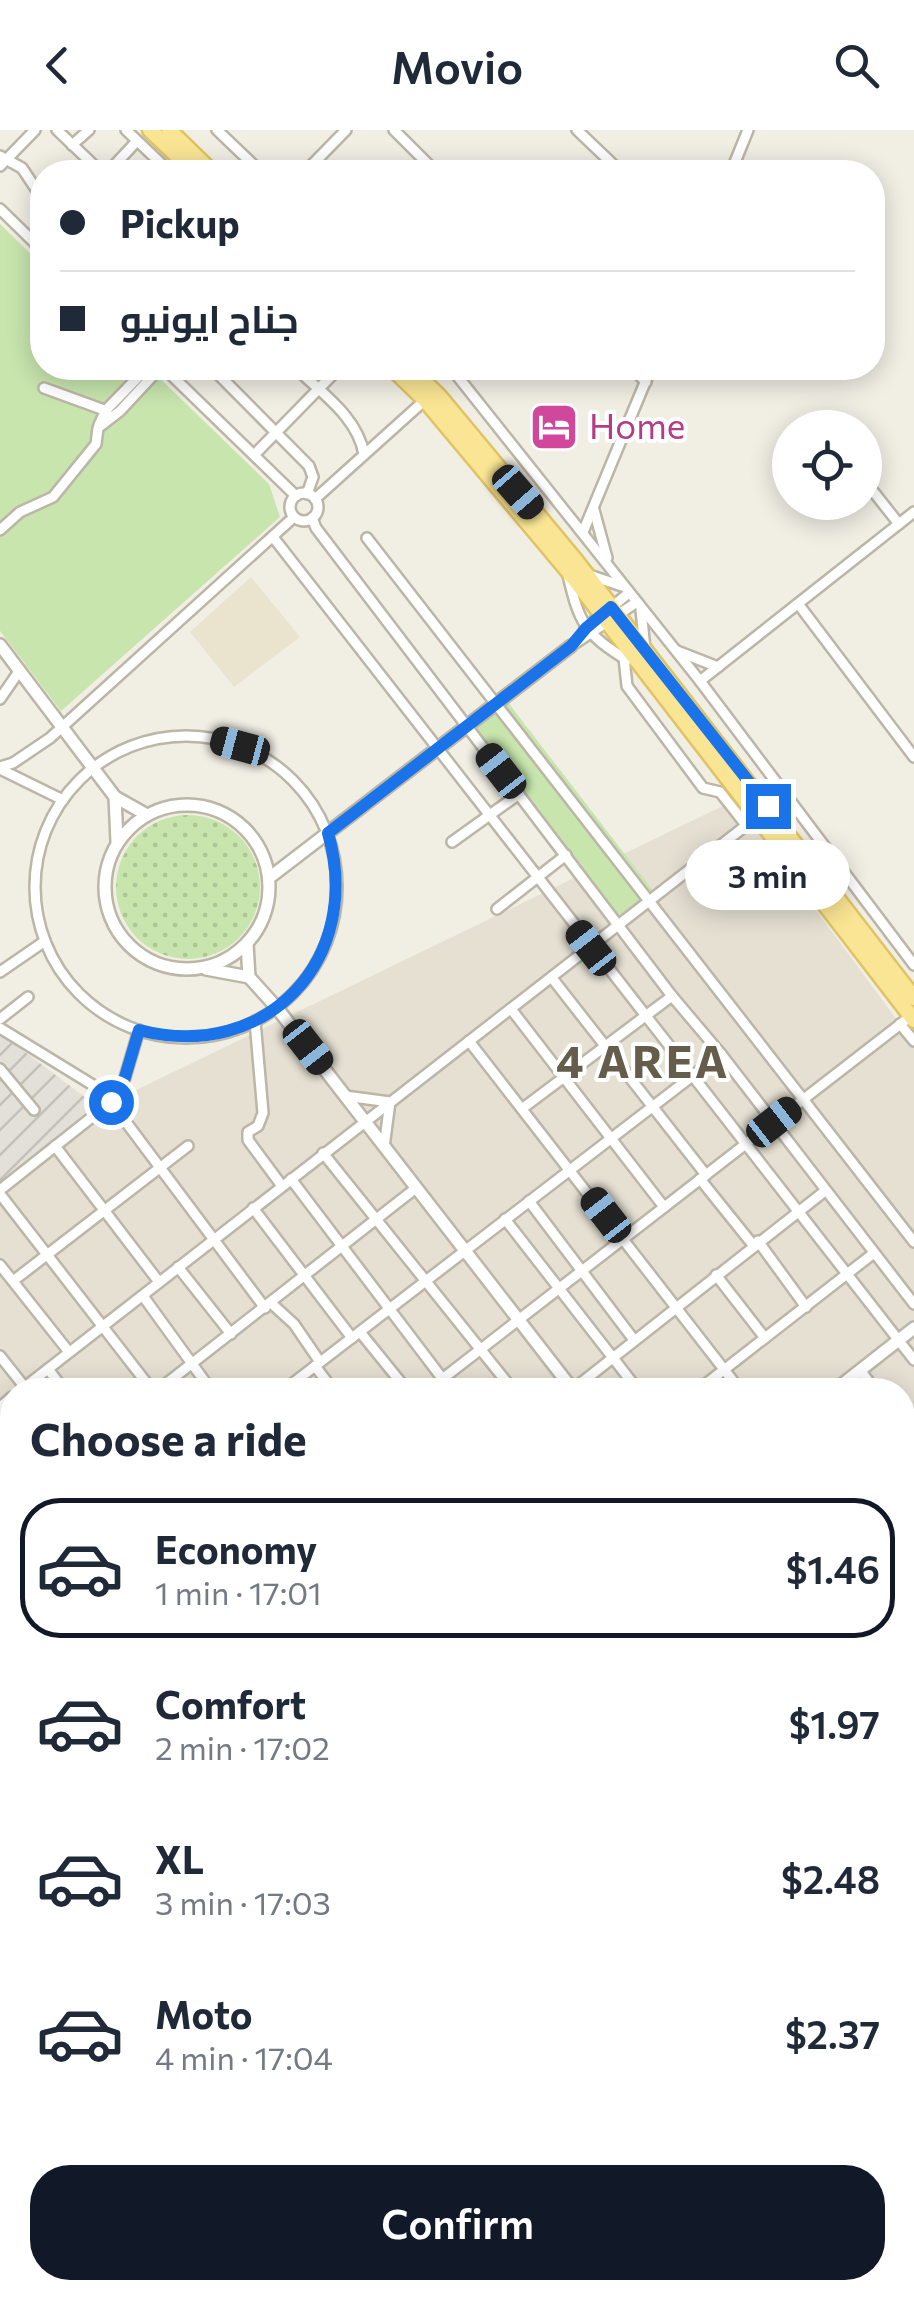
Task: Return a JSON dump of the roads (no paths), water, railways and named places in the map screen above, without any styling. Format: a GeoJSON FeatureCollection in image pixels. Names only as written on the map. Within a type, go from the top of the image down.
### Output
{"type":"FeatureCollection","features":[{"type":"Feature","properties":{"kind":"main road"},"geometry":{"type":"LineString","coordinates":[[150,130],[173,160]]}},
{"type":"Feature","properties":{"kind":"main road"},"geometry":{"type":"LineString","coordinates":[[169,130],[200,160]]}},
{"type":"Feature","properties":{"kind":"main road"},"geometry":{"type":"LineString","coordinates":[[405,380],[568,571],[645,650],[914,998]]}},
{"type":"Feature","properties":{"kind":"main road"},"geometry":{"type":"LineString","coordinates":[[422,380],[586,574],[639,666],[752,821],[908,1020]]}},
{"type":"Feature","properties":{"kind":"street"},"geometry":{"type":"LineString","coordinates":[[30,180],[22,168],[2,161],[35,130]]}},
{"type":"Feature","properties":{"kind":"street"},"geometry":{"type":"LineString","coordinates":[[57,130],[88,160]]}},
{"type":"Feature","properties":{"kind":"street"},"geometry":{"type":"LineString","coordinates":[[72,145],[89,130]]}},
{"type":"Feature","properties":{"kind":"street"},"geometry":{"type":"LineString","coordinates":[[126,130],[166,160]]}},
{"type":"Feature","properties":{"kind":"street"},"geometry":{"type":"LineString","coordinates":[[217,130],[248,160]]}},
{"type":"Feature","properties":{"kind":"street"},"geometry":{"type":"LineString","coordinates":[[317,160],[346,130]]}},
{"type":"Feature","properties":{"kind":"street"},"geometry":{"type":"LineString","coordinates":[[394,130],[424,160]]}},
{"type":"Feature","properties":{"kind":"street"},"geometry":{"type":"LineString","coordinates":[[578,130],[609,160]]}},
{"type":"Feature","properties":{"kind":"street"},"geometry":{"type":"LineString","coordinates":[[736,160],[748,130]]}},
{"type":"Feature","properties":{"kind":"street"},"geometry":{"type":"LineString","coordinates":[[119,160],[137,141]]}},
{"type":"Feature","properties":{"kind":"street"},"geometry":{"type":"LineString","coordinates":[[0,209],[30,235]]}},
{"type":"Feature","properties":{"kind":"street"},"geometry":{"type":"LineString","coordinates":[[0,530],[20,512],[52,497],[96,444],[98,428],[138,380]]}},
{"type":"Feature","properties":{"kind":"street"},"geometry":{"type":"LineString","coordinates":[[109,413],[149,380]]}},
{"type":"Feature","properties":{"kind":"street"},"geometry":{"type":"LineString","coordinates":[[176,380],[254,455],[306,496],[318,509],[312,518],[303,521],[294,517],[290,508],[306,496],[364,454],[424,400]]}},
{"type":"Feature","properties":{"kind":"street"},"geometry":{"type":"LineString","coordinates":[[224,380],[309,466],[313,477],[306,496]]}},
{"type":"Feature","properties":{"kind":"street"},"geometry":{"type":"LineString","coordinates":[[308,380],[356,428],[364,454]]}},
{"type":"Feature","properties":{"kind":"street"},"geometry":{"type":"LineString","coordinates":[[254,455],[327,380]]}},
{"type":"Feature","properties":{"kind":"street"},"geometry":{"type":"LineString","coordinates":[[461,380],[700,681],[914,964]]}},
{"type":"Feature","properties":{"kind":"street"},"geometry":{"type":"LineString","coordinates":[[583,532],[646,382]]}},
{"type":"Feature","properties":{"kind":"street"},"geometry":{"type":"LineString","coordinates":[[44,388],[109,413]]}},
{"type":"Feature","properties":{"kind":"street"},"geometry":{"type":"LineString","coordinates":[[882,502],[899,524]]}},
{"type":"Feature","properties":{"kind":"street"},"geometry":{"type":"LineString","coordinates":[[594,509],[609,566]]}},
{"type":"Feature","properties":{"kind":"street"},"geometry":{"type":"LineString","coordinates":[[700,681],[914,512]]}},
{"type":"Feature","properties":{"kind":"street"},"geometry":{"type":"LineString","coordinates":[[0,768],[28,754],[63,726],[294,517]]}},
{"type":"Feature","properties":{"kind":"street"},"geometry":{"type":"LineString","coordinates":[[312,518],[672,996],[914,1304]]}},
{"type":"Feature","properties":{"kind":"street"},"geometry":{"type":"LineString","coordinates":[[273,537],[914,1360]]}},
{"type":"Feature","properties":{"kind":"street"},"geometry":{"type":"LineString","coordinates":[[367,538],[914,1242]]}},
{"type":"Feature","properties":{"kind":"street"},"geometry":{"type":"LineString","coordinates":[[568,571],[573,597],[588,632],[639,666]]}},
{"type":"Feature","properties":{"kind":"street"},"geometry":{"type":"LineString","coordinates":[[586,574],[626,590]]}},
{"type":"Feature","properties":{"kind":"street"},"geometry":{"type":"LineString","coordinates":[[269,878],[571,646],[609,615],[626,590]]}},
{"type":"Feature","properties":{"kind":"street"},"geometry":{"type":"LineString","coordinates":[[609,615],[639,605]]}},
{"type":"Feature","properties":{"kind":"street"},"geometry":{"type":"LineString","coordinates":[[639,605],[645,650]]}},
{"type":"Feature","properties":{"kind":"street"},"geometry":{"type":"LineString","coordinates":[[799,605],[914,757]]}},
{"type":"Feature","properties":{"kind":"street"},"geometry":{"type":"LineString","coordinates":[[0,645],[115,796],[147,815]]}},
{"type":"Feature","properties":{"kind":"street"},"geometry":{"type":"LineString","coordinates":[[674,650],[718,667]]}},
{"type":"Feature","properties":{"kind":"street"},"geometry":{"type":"LineString","coordinates":[[37,1378],[752,821],[720,792],[704,788],[627,686],[624,658]]}},
{"type":"Feature","properties":{"kind":"street"},"geometry":{"type":"LineString","coordinates":[[0,699],[20,670]]}},
{"type":"Feature","properties":{"kind":"street"},"geometry":{"type":"LineString","coordinates":[[189,736],[227,742],[263,757],[284,772],[309,800],[328,833],[338,881],[332,929],[311,972],[277,1008],[255,1021],[218,1034],[178,1038],[139,1030],[118,1022],[82,996],[54,961],[45,941],[35,892],[36,868],[42,844],[63,800],[94,768],[115,754],[164,738],[189,736]]}},
{"type":"Feature","properties":{"kind":"street"},"geometry":{"type":"LineString","coordinates":[[0,768],[63,800]]}},
{"type":"Feature","properties":{"kind":"street"},"geometry":{"type":"LineString","coordinates":[[452,842],[518,794]]}},
{"type":"Feature","properties":{"kind":"street"},"geometry":{"type":"LineString","coordinates":[[115,796],[117,844]]}},
{"type":"Feature","properties":{"kind":"street"},"geometry":{"type":"LineString","coordinates":[[202,968],[226,960],[246,944],[260,924],[268,902],[269,878],[262,852],[246,830],[225,814],[199,806],[172,806],[147,815],[117,844],[106,873],[106,904],[118,934],[141,956],[170,968],[202,968],[250,976]]}},
{"type":"Feature","properties":{"kind":"street"},"geometry":{"type":"LineString","coordinates":[[497,909],[566,856]]}},
{"type":"Feature","properties":{"kind":"street"},"geometry":{"type":"LineString","coordinates":[[0,972],[45,941]]}},
{"type":"Feature","properties":{"kind":"street"},"geometry":{"type":"LineString","coordinates":[[246,944],[250,976],[564,1378]]}},
{"type":"Feature","properties":{"kind":"street"},"geometry":{"type":"LineString","coordinates":[[904,952],[914,945]]}},
{"type":"Feature","properties":{"kind":"street"},"geometry":{"type":"LineString","coordinates":[[552,978],[806,1307]]}},
{"type":"Feature","properties":{"kind":"street"},"geometry":{"type":"LineString","coordinates":[[523,1108],[672,996]]}},
{"type":"Feature","properties":{"kind":"street"},"geometry":{"type":"LineString","coordinates":[[0,1019],[28,997]]}},
{"type":"Feature","properties":{"kind":"street"},"geometry":{"type":"LineString","coordinates":[[511,1009],[664,1207]]}},
{"type":"Feature","properties":{"kind":"street"},"geometry":{"type":"LineString","coordinates":[[444,1378],[908,1020],[914,1041]]}},
{"type":"Feature","properties":{"kind":"street"},"geometry":{"type":"LineString","coordinates":[[255,1021],[263,1113],[258,1126],[248,1132],[248,1140],[342,1246],[442,1378]]}},
{"type":"Feature","properties":{"kind":"street"},"geometry":{"type":"LineString","coordinates":[[0,1028],[112,1100],[268,1305],[294,1324],[326,1378]]}},
{"type":"Feature","properties":{"kind":"street"},"geometry":{"type":"LineString","coordinates":[[139,1030],[123,1084],[112,1100],[0,1192],[145,1378]]}},
{"type":"Feature","properties":{"kind":"street"},"geometry":{"type":"LineString","coordinates":[[469,1041],[730,1378]]}},
{"type":"Feature","properties":{"kind":"street"},"geometry":{"type":"LineString","coordinates":[[300,1378],[721,1054]]}},
{"type":"Feature","properties":{"kind":"street"},"geometry":{"type":"LineString","coordinates":[[0,1069],[34,1110]]}},
{"type":"Feature","properties":{"kind":"street"},"geometry":{"type":"LineString","coordinates":[[346,1096],[390,1102]]}},
{"type":"Feature","properties":{"kind":"street"},"geometry":{"type":"LineString","coordinates":[[384,1147],[390,1102]]}},
{"type":"Feature","properties":{"kind":"street"},"geometry":{"type":"LineString","coordinates":[[55,1146],[159,1282]]}},
{"type":"Feature","properties":{"kind":"street"},"geometry":{"type":"LineString","coordinates":[[13,1282],[188,1146]]}},
{"type":"Feature","properties":{"kind":"street"},"geometry":{"type":"LineString","coordinates":[[324,1153],[503,1378]]}},
{"type":"Feature","properties":{"kind":"street"},"geometry":{"type":"LineString","coordinates":[[171,1378],[416,1188]]}},
{"type":"Feature","properties":{"kind":"street"},"geometry":{"type":"LineString","coordinates":[[588,1378],[825,1191]]}},
{"type":"Feature","properties":{"kind":"street"},"geometry":{"type":"LineString","coordinates":[[529,1201],[634,1340]]}},
{"type":"Feature","properties":{"kind":"street"},"geometry":{"type":"LineString","coordinates":[[253,1208],[305,1276],[397,1378]]}},
{"type":"Feature","properties":{"kind":"street"},"geometry":{"type":"LineString","coordinates":[[505,1220],[628,1378]]}},
{"type":"Feature","properties":{"kind":"street"},"geometry":{"type":"LineString","coordinates":[[714,1378],[874,1253]]}},
{"type":"Feature","properties":{"kind":"street"},"geometry":{"type":"LineString","coordinates":[[0,1265],[69,1352]]}},
{"type":"Feature","properties":{"kind":"street"},"geometry":{"type":"LineString","coordinates":[[178,1267],[230,1334]]}},
{"type":"Feature","properties":{"kind":"street"},"geometry":{"type":"LineString","coordinates":[[716,1274],[765,1338]]}},
{"type":"Feature","properties":{"kind":"street"},"geometry":{"type":"LineString","coordinates":[[144,1296],[203,1378]]}},
{"type":"Feature","properties":{"kind":"street"},"geometry":{"type":"LineString","coordinates":[[850,1378],[914,1328]]}},
{"type":"Feature","properties":{"kind":"street"},"geometry":{"type":"LineString","coordinates":[[0,1356],[16,1378]]}},
{"type":"Feature","properties":{"kind":"street"},"geometry":{"type":"LineString","coordinates":[[48,1369],[55,1378]]}},
{"type":"Feature","properties":{"kind":"street"},"geometry":{"type":"LineString","coordinates":[[860,1370],[866,1378]]}},
{"type":"Feature","properties":{"kind":"place","name":"Home"},"geometry":{"type":"Point","coordinates":[554,427]}},
{"type":"Feature","properties":{"kind":"district","name":"4 AREA"},"geometry":{"type":"Point","coordinates":[643,1062]}}]}
